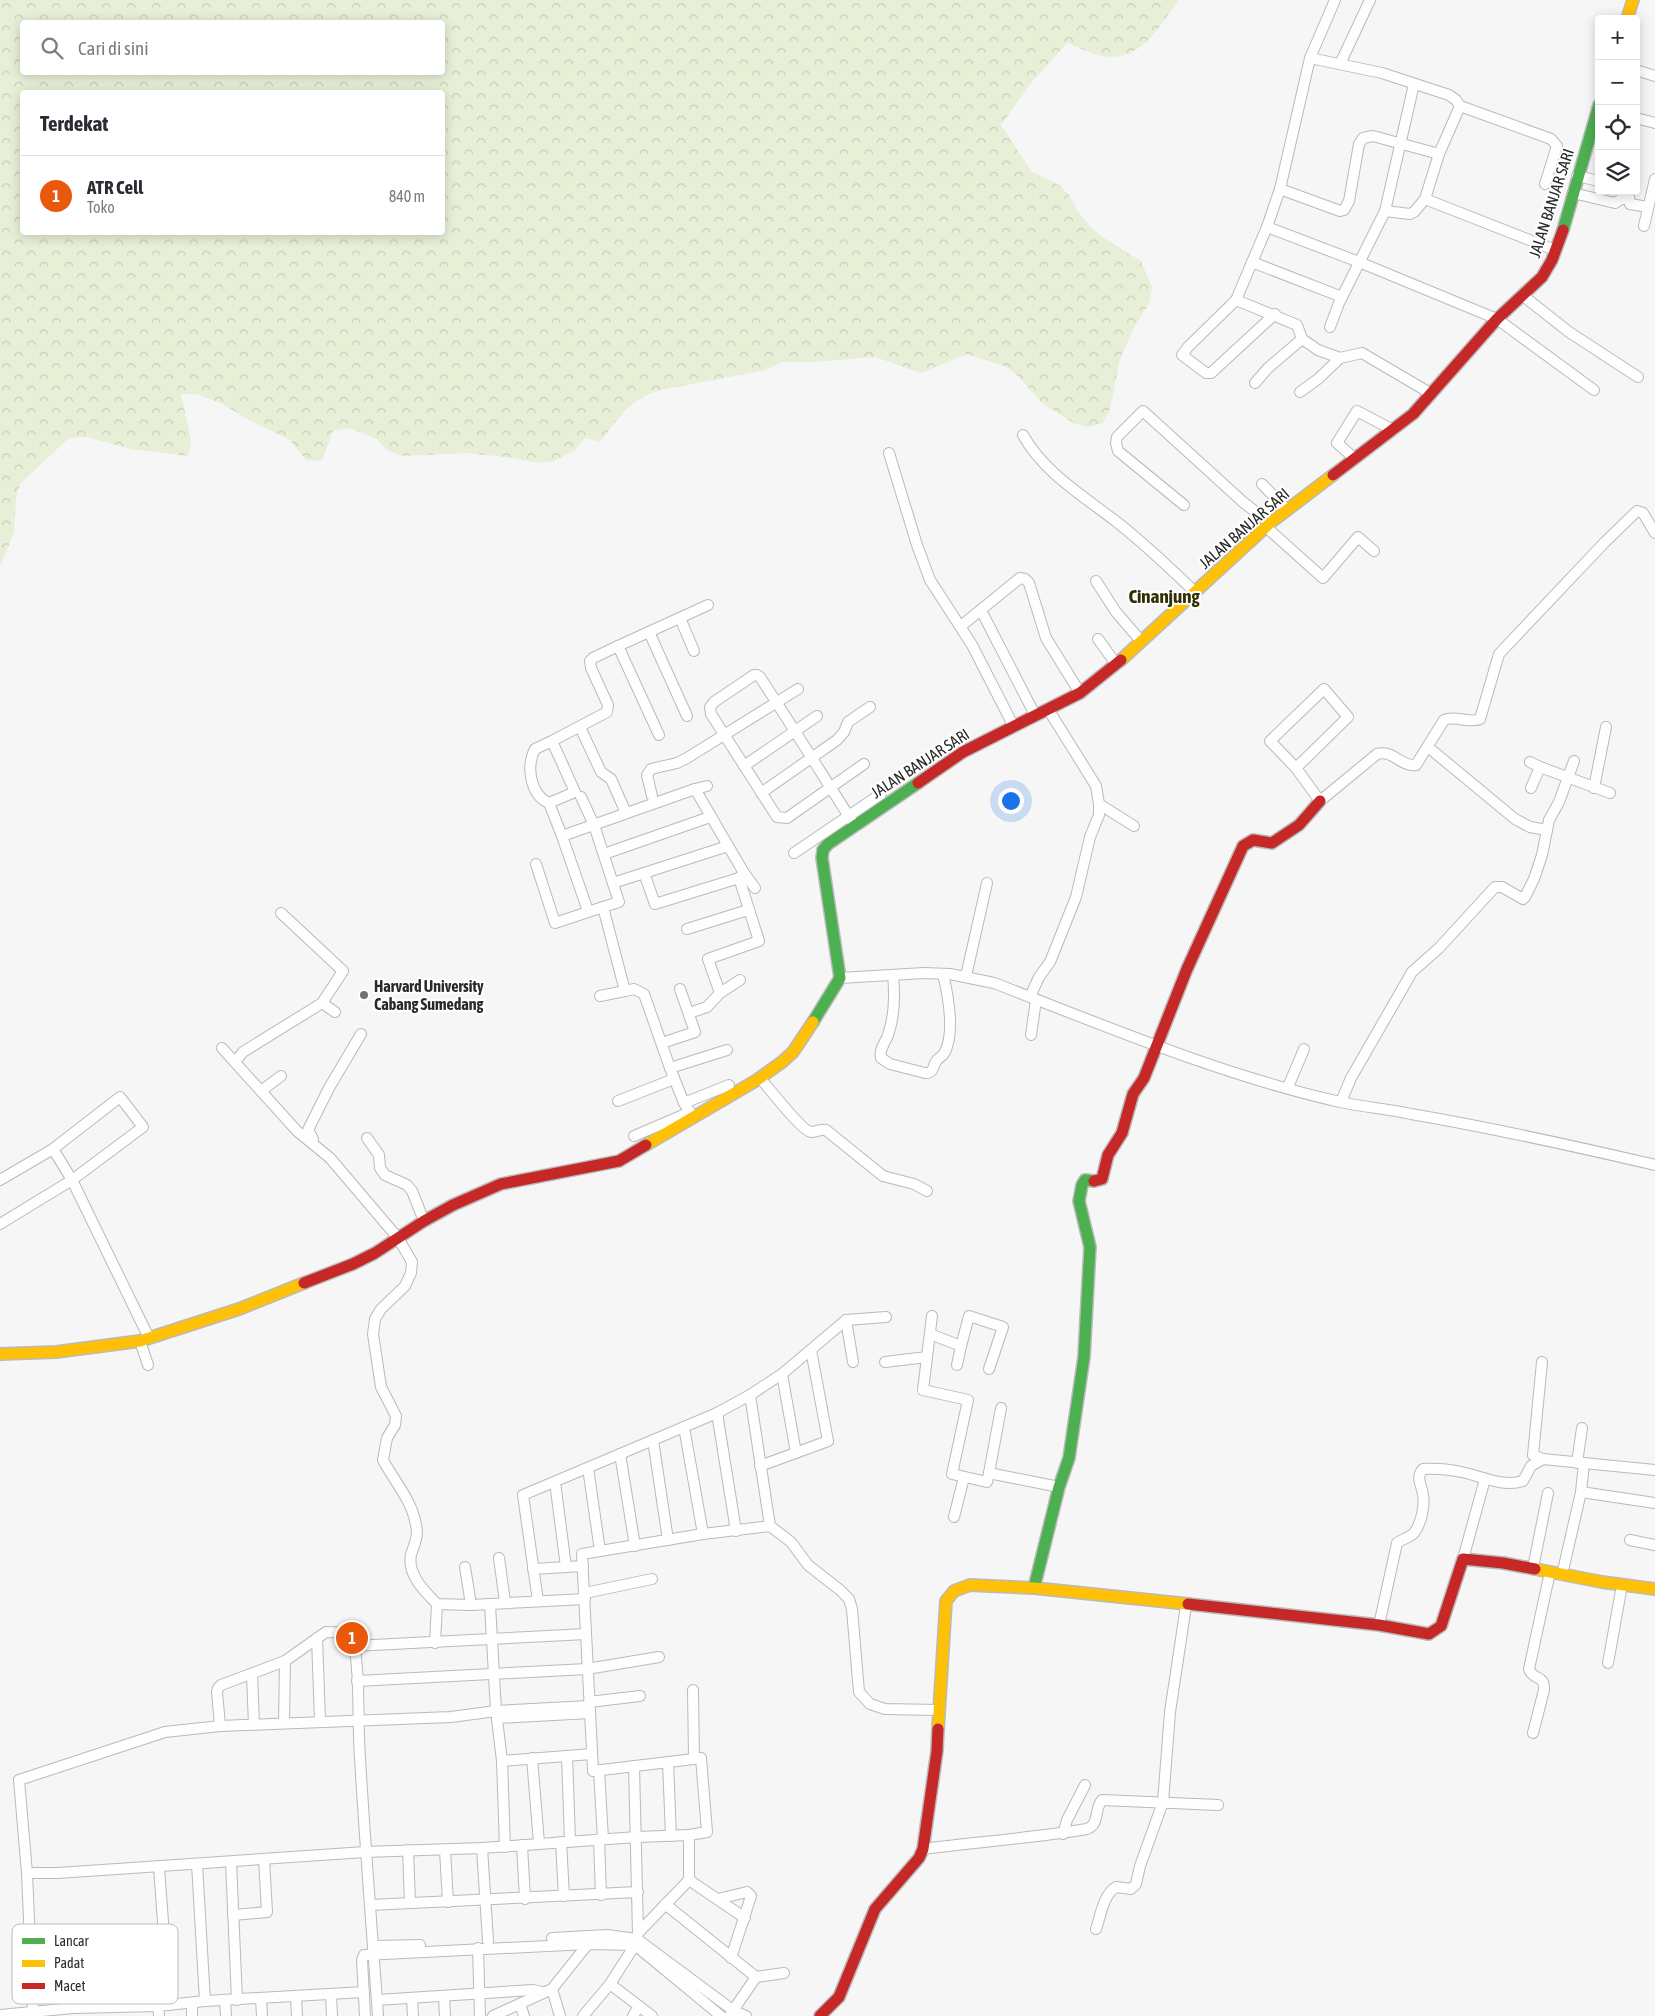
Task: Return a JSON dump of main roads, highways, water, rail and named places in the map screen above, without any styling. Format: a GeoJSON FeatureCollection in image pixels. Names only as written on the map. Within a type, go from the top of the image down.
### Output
{"type":"FeatureCollection","features":[{"type":"Feature","properties":{"kind":"place","name":"Harvard University Cabang Sumedang"},"geometry":{"type":"Point","coordinates":[364,995]}},
{"type":"Feature","properties":{"kind":"place","name":"ATR Cell"},"geometry":{"type":"Point","coordinates":[352,1638]}},
{"type":"Feature","properties":{"kind":"district","name":"Cinanjung"},"geometry":{"type":"Point","coordinates":[1164,596]}}]}
